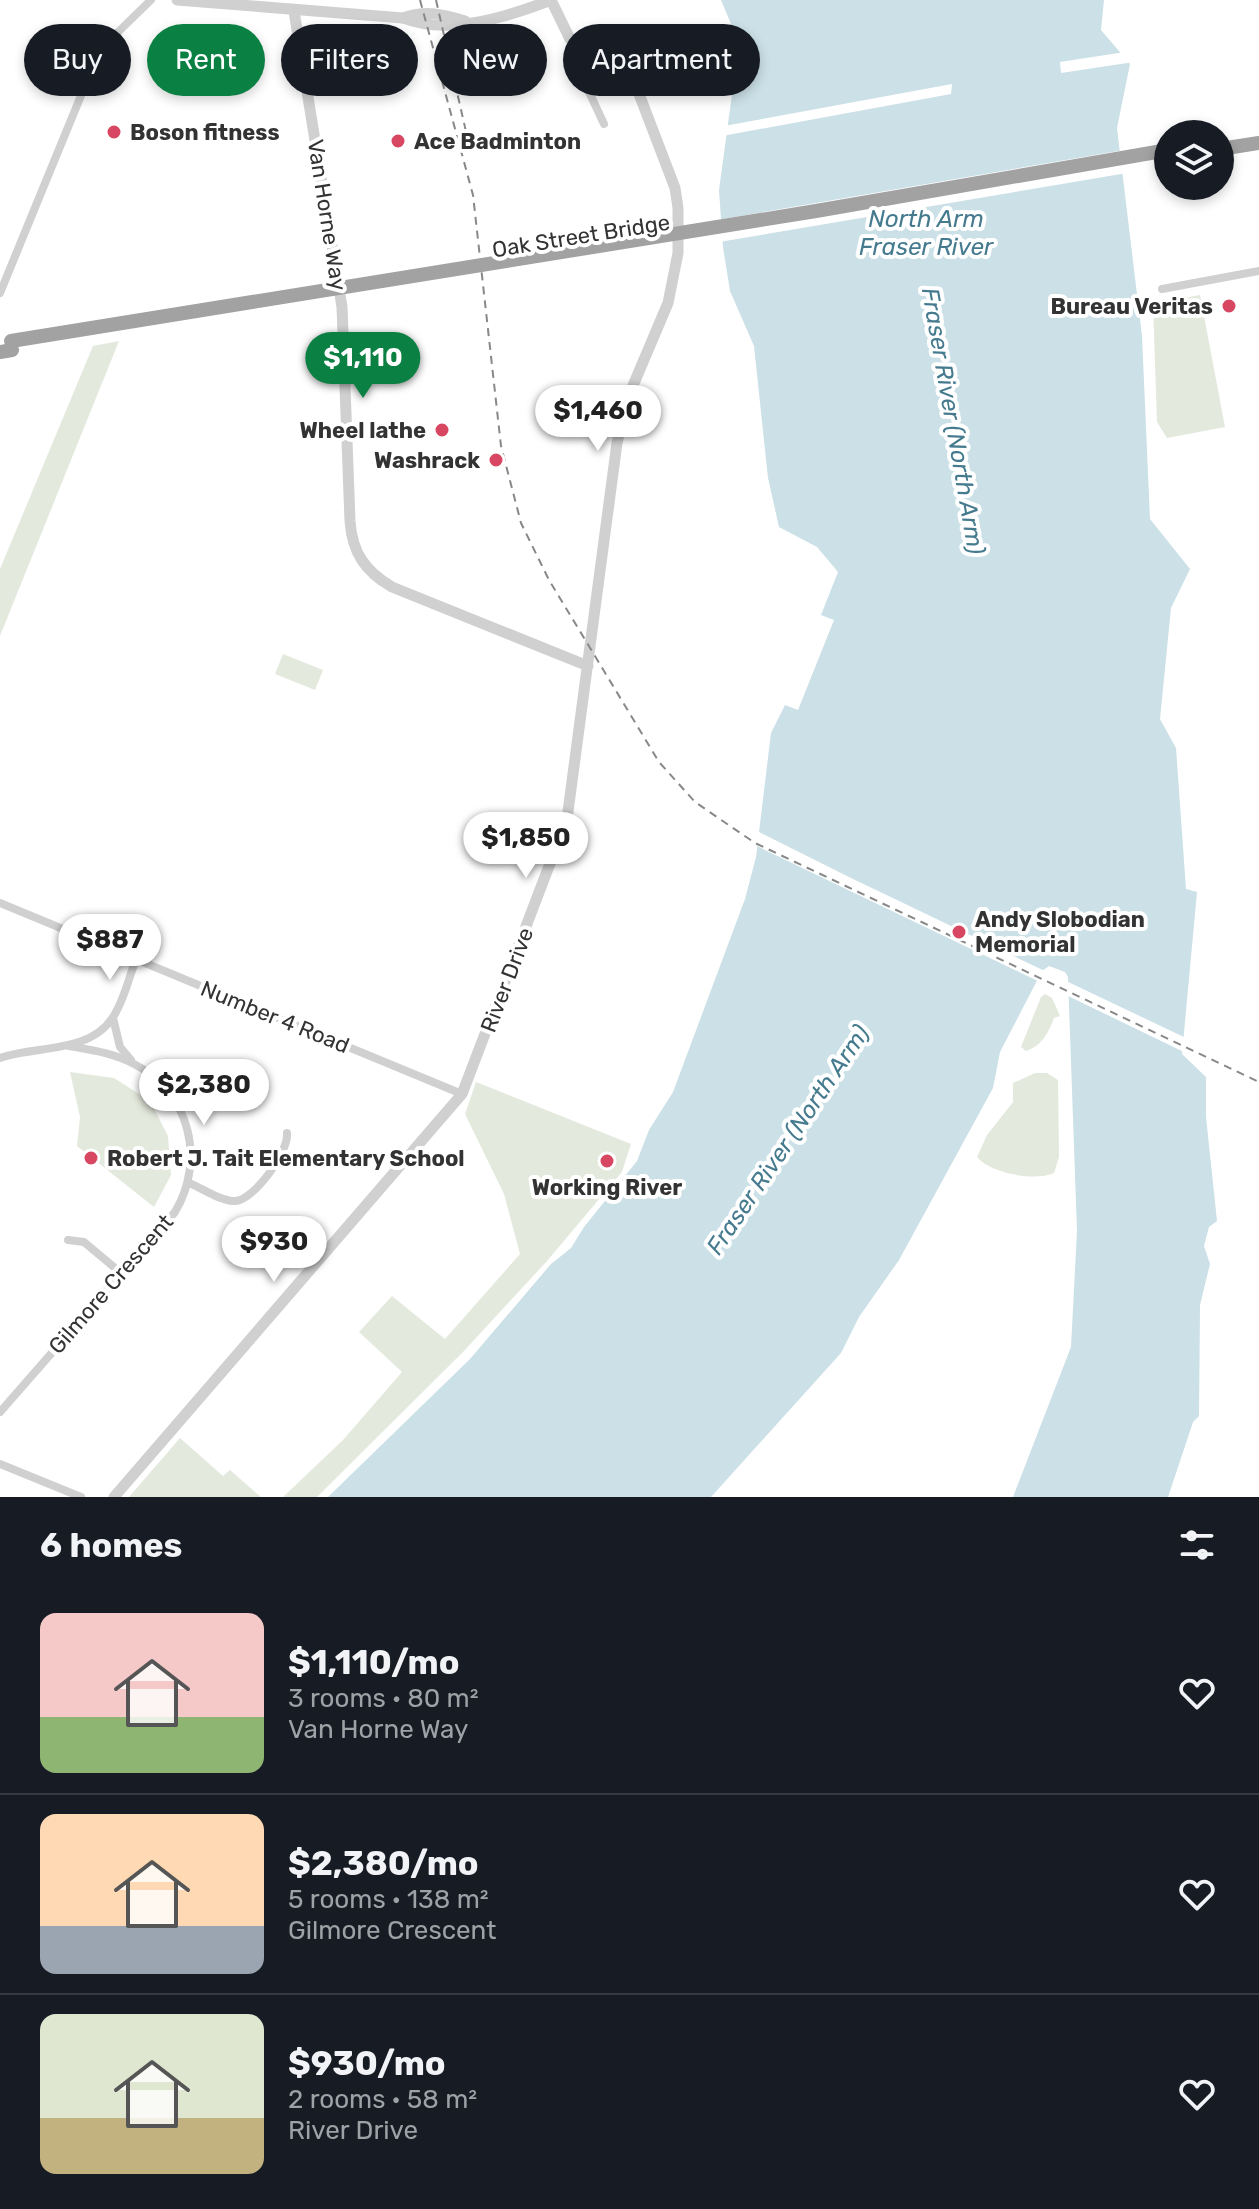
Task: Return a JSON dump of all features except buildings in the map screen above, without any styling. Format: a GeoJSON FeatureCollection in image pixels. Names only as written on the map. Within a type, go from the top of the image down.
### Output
{"type":"FeatureCollection","features":[{"type":"Feature","properties":{"kind":"highway"},"geometry":{"type":"LineString","coordinates":[[1234,138],[1259,134]]}},
{"type":"Feature","properties":{"kind":"highway"},"geometry":{"type":"LineString","coordinates":[[1234,147],[1259,143]]}},
{"type":"Feature","properties":{"kind":"highway","name":"Oak Street Bridge"},"geometry":{"type":"LineString","coordinates":[[0,342],[816,211],[1154,152]]}},
{"type":"Feature","properties":{"kind":"highway","name":"Oak Street Bridge"},"geometry":{"type":"LineString","coordinates":[[0,352],[818,220],[1154,161]]}},
{"type":"Feature","properties":{"kind":"street"},"geometry":{"type":"LineString","coordinates":[[0,293],[96,59],[114,36],[151,0]]}},
{"type":"Feature","properties":{"kind":"street"},"geometry":{"type":"LineString","coordinates":[[177,0],[293,6],[403,18],[434,26],[511,14],[551,0],[563,26]]}},
{"type":"Feature","properties":{"kind":"street","name":"Van Horne Way"},"geometry":{"type":"LineString","coordinates":[[293,6],[342,307],[350,529],[357,553],[369,572],[392,587],[588,666]]}},
{"type":"Feature","properties":{"kind":"street"},"geometry":{"type":"LineString","coordinates":[[591,96],[604,124]]}},
{"type":"Feature","properties":{"kind":"street","name":"River Drive"},"geometry":{"type":"LineString","coordinates":[[114,1497],[462,1094],[567,819],[621,423],[635,378],[668,303],[678,253],[675,188],[640,96]]}},
{"type":"Feature","properties":{"kind":"street"},"geometry":{"type":"LineString","coordinates":[[1162,289],[1259,271]]}},
{"type":"Feature","properties":{"kind":"street","name":"Number 4 Road"},"geometry":{"type":"LineString","coordinates":[[0,903],[462,1094]]}},
{"type":"Feature","properties":{"kind":"street"},"geometry":{"type":"LineString","coordinates":[[0,1058],[25,1051],[69,1046],[88,1038],[113,1018],[136,959]]}},
{"type":"Feature","properties":{"kind":"street","name":"Gilmore Crescent"},"geometry":{"type":"LineString","coordinates":[[0,1412],[175,1212],[189,1183],[192,1155],[185,1120],[165,1087],[120,1047],[113,1018]]}},
{"type":"Feature","properties":{"kind":"street","name":"Gilmore Crescent"},"geometry":{"type":"LineString","coordinates":[[69,1046],[111,1055],[138,1065]]}},
{"type":"Feature","properties":{"kind":"street"},"geometry":{"type":"LineString","coordinates":[[189,1183],[230,1200],[246,1197],[283,1153],[287,1133]]}},
{"type":"Feature","properties":{"kind":"street"},"geometry":{"type":"LineString","coordinates":[[68,1240],[84,1242],[121,1273]]}},
{"type":"Feature","properties":{"kind":"street"},"geometry":{"type":"LineString","coordinates":[[0,1464],[81,1497]]}},
{"type":"Feature","properties":{"kind":"shaded area"},"geometry":{"type":"Polygon","coordinates":[[[1200,295],[1225,427],[1167,438],[1157,422],[1153,304],[1200,295]]]}},
{"type":"Feature","properties":{"kind":"shaded area"},"geometry":{"type":"Polygon","coordinates":[[[119,341],[0,636],[0,569],[93,346],[119,341]]]}},
{"type":"Feature","properties":{"kind":"shaded area"},"geometry":{"type":"Polygon","coordinates":[[[283,654],[323,670],[315,690],[275,674],[283,654]]]}},
{"type":"Feature","properties":{"kind":"shaded area"},"geometry":{"type":"Polygon","coordinates":[[[1045,994],[1052,998],[1060,1016],[1054,1018],[1041,1042],[1026,1051],[1021,1047],[1041,997],[1045,994]]]}},
{"type":"Feature","properties":{"kind":"shaded area"},"geometry":{"type":"Polygon","coordinates":[[[70,1072],[114,1078],[150,1101],[168,1136],[171,1175],[154,1207],[77,1146],[80,1117],[70,1072]]]}},
{"type":"Feature","properties":{"kind":"shaded area"},"geometry":{"type":"Polygon","coordinates":[[[1035,1073],[1047,1073],[1058,1080],[1059,1157],[1054,1173],[1036,1177],[992,1168],[977,1157],[987,1135],[1013,1102],[1013,1083],[1035,1073]]]}},
{"type":"Feature","properties":{"kind":"shaded area"},"geometry":{"type":"Polygon","coordinates":[[[476,1082],[631,1144],[622,1172],[547,1261],[463,1352],[317,1497],[283,1497],[343,1440],[402,1372],[359,1332],[392,1296],[445,1339],[520,1254],[504,1194],[465,1114],[476,1082]]]}},
{"type":"Feature","properties":{"kind":"shaded area"},"geometry":{"type":"Polygon","coordinates":[[[180,1438],[223,1476],[230,1470],[261,1497],[129,1497],[180,1438]]]}},
{"type":"Feature","properties":{"kind":"water","name":"North Arm Fraser River"},"geometry":{"type":"Polygon","coordinates":[[[721,0],[1104,0],[1101,30],[1130,64],[1117,128],[1142,336],[1150,519],[1190,569],[1171,608],[1160,719],[1176,748],[1186,889],[1197,892],[1182,1054],[1206,1077],[1206,1117],[1217,1221],[1209,1227],[1204,1246],[1210,1264],[1200,1305],[1199,1416],[1193,1422],[1168,1497],[1013,1497],[1071,1347],[1077,1231],[1068,977],[1065,972],[1049,966],[1042,971],[1000,1052],[993,1088],[899,1260],[859,1317],[841,1353],[711,1497],[328,1497],[470,1359],[551,1264],[571,1248],[637,1161],[649,1130],[673,1092],[745,899],[756,857],[771,733],[785,705],[798,710],[834,620],[821,615],[838,572],[817,547],[779,527],[768,478],[754,346],[730,291],[719,190],[732,96],[760,96],[760,24],[731,24],[721,0]]]}},
{"type":"Feature","properties":{"kind":"pier"},"geometry":{"type":"Polygon","coordinates":[[[1125,52],[1134,62],[1061,73],[1060,62],[1125,52]]]}},
{"type":"Feature","properties":{"kind":"pier"},"geometry":{"type":"Polygon","coordinates":[[[952,84],[951,94],[722,136],[724,126],[952,84]]]}},
{"type":"Feature","properties":{"kind":"pier"},"geometry":{"type":"Polygon","coordinates":[[[1124,150],[1127,173],[719,242],[717,220],[1124,150]]]}},
{"type":"Feature","properties":{"kind":"pier"},"geometry":{"type":"Polygon","coordinates":[[[755,830],[1047,972],[1040,982],[769,852],[753,844],[755,830]]]}},
{"type":"Feature","properties":{"kind":"pier"},"geometry":{"type":"Polygon","coordinates":[[[1064,980],[1188,1039],[1186,1053],[1064,994],[1064,980]]]}},
{"type":"Feature","properties":{"kind":"railway"},"geometry":{"type":"LineString","coordinates":[[420,0],[473,195],[501,446],[521,523],[549,580],[659,762],[695,802],[755,843],[1259,1082]]}},
{"type":"Feature","properties":{"kind":"railway"},"geometry":{"type":"LineString","coordinates":[[436,0],[467,136]]}},
{"type":"Feature","properties":{"kind":"place","name":"Boson fitness"},"geometry":{"type":"Point","coordinates":[114,132]}},
{"type":"Feature","properties":{"kind":"place","name":"Ace Badminton"},"geometry":{"type":"Point","coordinates":[398,141]}},
{"type":"Feature","properties":{"kind":"place","name":"Bureau Veritas"},"geometry":{"type":"Point","coordinates":[1229,306]}},
{"type":"Feature","properties":{"kind":"place","name":"Wheel lathe"},"geometry":{"type":"Point","coordinates":[442,430]}},
{"type":"Feature","properties":{"kind":"place","name":"Washrack"},"geometry":{"type":"Point","coordinates":[496,460]}},
{"type":"Feature","properties":{"kind":"place","name":"Andy Slobodian Memorial"},"geometry":{"type":"Point","coordinates":[959,932]}},
{"type":"Feature","properties":{"kind":"place","name":"Robert J. Tait Elementary School"},"geometry":{"type":"Point","coordinates":[91,1158]}},
{"type":"Feature","properties":{"kind":"place","name":"Working River"},"geometry":{"type":"Point","coordinates":[607,1161]}},
{"type":"Feature","properties":{"kind":"water label","name":"Fraser River (North Arm)"},"geometry":{"type":"Point","coordinates":[953,421]}},
{"type":"Feature","properties":{"kind":"water label","name":"Fraser River (North Arm)"},"geometry":{"type":"Point","coordinates":[788,1140]}}]}
